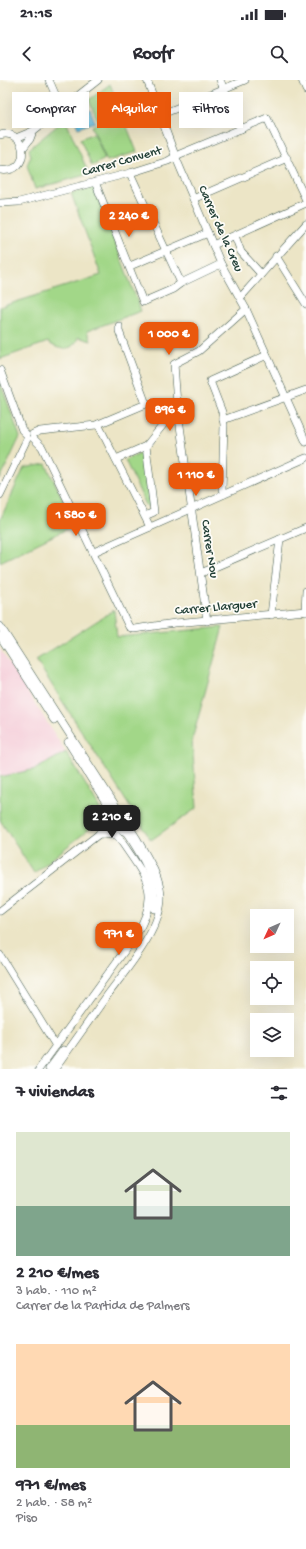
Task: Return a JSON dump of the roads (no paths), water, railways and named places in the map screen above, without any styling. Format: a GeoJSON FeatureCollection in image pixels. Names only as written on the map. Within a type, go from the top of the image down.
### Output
{"type":"FeatureCollection","features":[{"type":"Feature","properties":{"kind":"street"},"geometry":{"type":"LineString","coordinates":[[49,80],[54,92]]}},
{"type":"Feature","properties":{"kind":"street"},"geometry":{"type":"LineString","coordinates":[[84,92],[98,80]]}},
{"type":"Feature","properties":{"kind":"street","name":"Carrer de la Creu"},"geometry":{"type":"LineString","coordinates":[[146,80],[151,92]]}},
{"type":"Feature","properties":{"kind":"street"},"geometry":{"type":"LineString","coordinates":[[220,80],[225,92]]}},
{"type":"Feature","properties":{"kind":"street"},"geometry":{"type":"LineString","coordinates":[[171,111],[246,80]]}},
{"type":"Feature","properties":{"kind":"street"},"geometry":{"type":"LineString","coordinates":[[302,80],[306,90]]}},
{"type":"Feature","properties":{"kind":"street","name":"Carrer Convent"},"geometry":{"type":"LineString","coordinates":[[243,127],[267,118],[287,158]]}},
{"type":"Feature","properties":{"kind":"street"},"geometry":{"type":"LineString","coordinates":[[16,138],[38,128]]}},
{"type":"Feature","properties":{"kind":"street","name":"Carrer de la Creu"},"geometry":{"type":"LineString","coordinates":[[165,128],[221,264],[246,309],[306,442]]}},
{"type":"Feature","properties":{"kind":"street","name":"Carrer Convent"},"geometry":{"type":"LineString","coordinates":[[0,203],[19,202],[168,162],[180,154],[241,128]]}},
{"type":"Feature","properties":{"kind":"street"},"geometry":{"type":"LineString","coordinates":[[0,170],[10,171],[18,166],[22,160],[23,148],[34,131]]}},
{"type":"Feature","properties":{"kind":"street"},"geometry":{"type":"LineString","coordinates":[[0,135],[10,135],[16,138],[23,148]]}},
{"type":"Feature","properties":{"kind":"street"},"geometry":{"type":"LineString","coordinates":[[193,199],[287,158],[306,200]]}},
{"type":"Feature","properties":{"kind":"street"},"geometry":{"type":"LineString","coordinates":[[130,173],[180,283]]}},
{"type":"Feature","properties":{"kind":"street"},"geometry":{"type":"LineString","coordinates":[[95,182],[130,266],[143,302],[173,289],[180,283],[221,264]]}},
{"type":"Feature","properties":{"kind":"street"},"geometry":{"type":"LineString","coordinates":[[213,245],[306,203]]}},
{"type":"Feature","properties":{"kind":"street"},"geometry":{"type":"LineString","coordinates":[[240,298],[306,224]]}},
{"type":"Feature","properties":{"kind":"street"},"geometry":{"type":"LineString","coordinates":[[130,266],[208,233]]}},
{"type":"Feature","properties":{"kind":"street"},"geometry":{"type":"LineString","coordinates":[[235,236],[242,252],[261,274]]}},
{"type":"Feature","properties":{"kind":"street"},"geometry":{"type":"LineString","coordinates":[[276,256],[306,304]]}},
{"type":"Feature","properties":{"kind":"street","name":"Carrer Nou"},"geometry":{"type":"LineString","coordinates":[[207,621],[177,404],[174,364],[193,355],[246,309]]}},
{"type":"Feature","properties":{"kind":"street"},"geometry":{"type":"LineString","coordinates":[[0,494],[28,438],[40,431],[98,424],[146,404],[119,331],[119,326]]}},
{"type":"Feature","properties":{"kind":"street"},"geometry":{"type":"LineString","coordinates":[[224,494],[222,490],[223,420],[210,381],[267,355]]}},
{"type":"Feature","properties":{"kind":"street"},"geometry":{"type":"LineString","coordinates":[[0,370],[22,430],[28,438],[42,447],[94,552],[306,458]]}},
{"type":"Feature","properties":{"kind":"street"},"geometry":{"type":"LineString","coordinates":[[223,420],[306,390]]}},
{"type":"Feature","properties":{"kind":"street"},"geometry":{"type":"LineString","coordinates":[[116,459],[146,446],[163,425],[177,404]]}},
{"type":"Feature","properties":{"kind":"street"},"geometry":{"type":"LineString","coordinates":[[98,424],[150,527]]}},
{"type":"Feature","properties":{"kind":"street"},"geometry":{"type":"LineString","coordinates":[[145,516],[154,512],[146,446]]}},
{"type":"Feature","properties":{"kind":"street"},"geometry":{"type":"LineString","coordinates":[[201,573],[306,528]]}},
{"type":"Feature","properties":{"kind":"street"},"geometry":{"type":"LineString","coordinates":[[271,614],[280,539]]}},
{"type":"Feature","properties":{"kind":"street","name":"Carrer Llarguer"},"geometry":{"type":"LineString","coordinates":[[94,552],[129,627],[134,629],[305,611]]}},
{"type":"Feature","properties":{"kind":"street"},"geometry":{"type":"LineString","coordinates":[[305,611],[306,591]]}},
{"type":"Feature","properties":{"kind":"street"},"geometry":{"type":"LineString","coordinates":[[0,626],[137,840],[155,871],[160,883],[161,897],[158,918],[146,942],[55,1069]]}},
{"type":"Feature","properties":{"kind":"street"},"geometry":{"type":"LineString","coordinates":[[0,636],[126,832],[149,871],[154,886],[156,901],[153,917],[143,939],[49,1069]]}},
{"type":"Feature","properties":{"kind":"street"},"geometry":{"type":"LineString","coordinates":[[0,911],[99,834],[110,820],[109,807]]}},
{"type":"Feature","properties":{"kind":"street"},"geometry":{"type":"LineString","coordinates":[[99,834],[115,828],[126,832]]}},
{"type":"Feature","properties":{"kind":"street"},"geometry":{"type":"LineString","coordinates":[[39,1069],[136,935],[147,915],[150,901],[149,887],[146,877],[120,838],[116,835],[99,834]]}},
{"type":"Feature","properties":{"kind":"street"},"geometry":{"type":"LineString","coordinates":[[0,955],[56,1046]]}},
{"type":"Feature","properties":{"kind":"water"},"geometry":{"type":"Polygon","coordinates":[[[89,109],[95,122],[89,124],[89,109]]]}}]}
